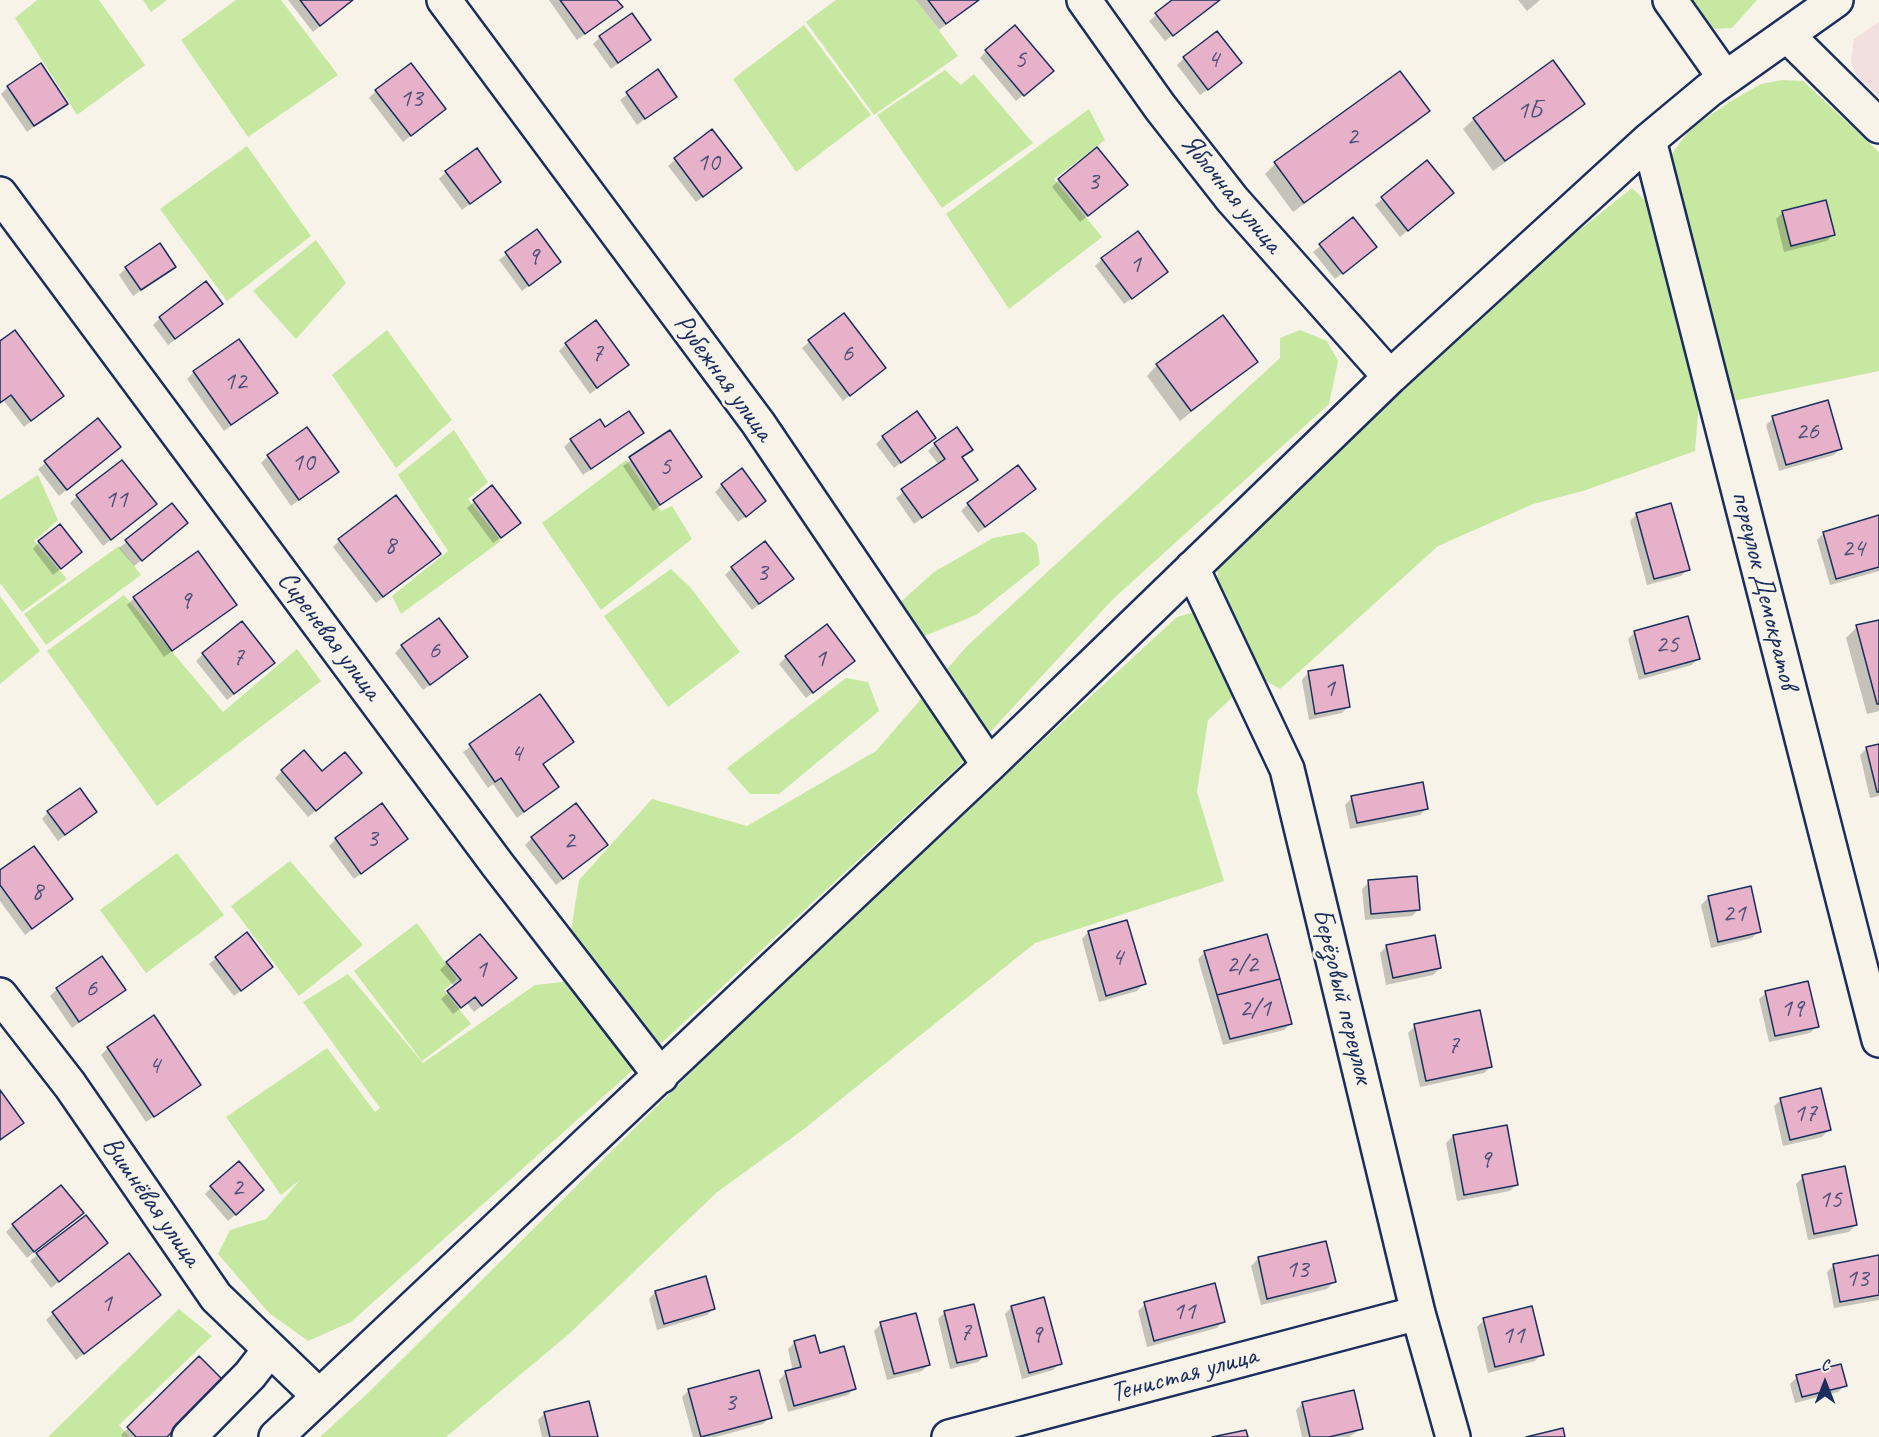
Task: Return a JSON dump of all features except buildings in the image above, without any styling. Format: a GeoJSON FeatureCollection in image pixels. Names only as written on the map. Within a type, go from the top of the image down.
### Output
{"type":"FeatureCollection","features":[{"type":"Feature","properties":{"kind":"street","name":"Рубежная улица"},"geometry":{"type":"LineString","coordinates":[[444,0],[758,423],[989,765]]}},
{"type":"Feature","properties":{"kind":"street","name":"Яблочная улица"},"geometry":{"type":"LineString","coordinates":[[1084,0],[1160,107],[1232,199],[1390,377]]}},
{"type":"Feature","properties":{"kind":"street"},"geometry":{"type":"LineString","coordinates":[[1670,0],[1725,78]]}},
{"type":"Feature","properties":{"kind":"street"},"geometry":{"type":"LineString","coordinates":[[276,1437],[989,765],[1390,377],[1649,140],[1725,78],[1836,0]]}},
{"type":"Feature","properties":{"kind":"street"},"geometry":{"type":"LineString","coordinates":[[1787,35],[1879,126]]}},
{"type":"Feature","properties":{"kind":"street","name":"переулок Демократов"},"geometry":{"type":"LineString","coordinates":[[1649,140],[1879,1040]]}},
{"type":"Feature","properties":{"kind":"street","name":"Сиреневая улица"},"geometry":{"type":"LineString","coordinates":[[0,194],[490,854],[661,1076]]}},
{"type":"Feature","properties":{"kind":"street","name":"Берёзовый переулок"},"geometry":{"type":"LineString","coordinates":[[1192,568],[1287,769],[1418,1313],[1453,1437]]}},
{"type":"Feature","properties":{"kind":"street","name":"Вишнёвая улица"},"geometry":{"type":"LineString","coordinates":[[0,995],[69,1085],[216,1297],[318,1395]]}},
{"type":"Feature","properties":{"kind":"street","name":"Тенистая улица"},"geometry":{"type":"LineString","coordinates":[[949,1437],[1418,1313]]}},
{"type":"Feature","properties":{"kind":"street"},"geometry":{"type":"LineString","coordinates":[[189,1437],[250,1375],[270,1348]]}},
{"type":"Feature","properties":{"kind":"shaded area"},"geometry":{"type":"Polygon","coordinates":[[[1879,22],[1879,97],[1857,76],[1851,62],[1854,39],[1879,22]]]}},
{"type":"Feature","properties":{"kind":"green space"},"geometry":{"type":"Polygon","coordinates":[[[37,0],[99,0],[145,65],[77,115],[15,18],[37,0]]]}},
{"type":"Feature","properties":{"kind":"green space"},"geometry":{"type":"Polygon","coordinates":[[[143,0],[167,0],[151,12],[143,0]]]}},
{"type":"Feature","properties":{"kind":"green space"},"geometry":{"type":"Polygon","coordinates":[[[236,0],[281,0],[338,75],[248,137],[181,40],[236,0]]]}},
{"type":"Feature","properties":{"kind":"green space"},"geometry":{"type":"Polygon","coordinates":[[[836,0],[916,0],[958,56],[874,115],[806,22],[836,0]]]}},
{"type":"Feature","properties":{"kind":"green space"},"geometry":{"type":"Polygon","coordinates":[[[1685,0],[1757,0],[1732,28],[1712,29],[1685,0]]]}},
{"type":"Feature","properties":{"kind":"green space"},"geometry":{"type":"Polygon","coordinates":[[[804,25],[871,115],[796,172],[733,79],[804,25]]]}},
{"type":"Feature","properties":{"kind":"green space"},"geometry":{"type":"Polygon","coordinates":[[[945,70],[961,85],[974,74],[1033,143],[942,208],[877,115],[945,70]]]}},
{"type":"Feature","properties":{"kind":"green space"},"geometry":{"type":"Polygon","coordinates":[[[1782,80],[1803,81],[1879,152],[1879,371],[1719,404],[1710,305],[1697,291],[1670,168],[1672,154],[1690,129],[1728,103],[1761,84],[1782,80]]]}},
{"type":"Feature","properties":{"kind":"green space"},"geometry":{"type":"Polygon","coordinates":[[[1089,109],[1105,140],[1054,179],[1102,237],[1009,309],[946,214],[1089,109]]]}},
{"type":"Feature","properties":{"kind":"green space"},"geometry":{"type":"Polygon","coordinates":[[[247,146],[311,236],[227,301],[160,209],[247,146]]]}},
{"type":"Feature","properties":{"kind":"green space"},"geometry":{"type":"Polygon","coordinates":[[[1632,188],[1654,209],[1700,388],[1695,451],[1583,491],[1533,504],[1438,546],[1280,689],[1256,675],[1218,594],[1217,564],[1497,296],[1632,188]]]}},
{"type":"Feature","properties":{"kind":"green space"},"geometry":{"type":"Polygon","coordinates":[[[316,240],[346,283],[296,339],[253,291],[316,240]]]}},
{"type":"Feature","properties":{"kind":"green space"},"geometry":{"type":"Polygon","coordinates":[[[387,330],[452,420],[396,468],[332,375],[387,330]]]}},
{"type":"Feature","properties":{"kind":"green space"},"geometry":{"type":"Polygon","coordinates":[[[1300,330],[1327,341],[1338,361],[1329,404],[1113,599],[957,768],[624,1078],[351,1322],[308,1341],[269,1313],[218,1254],[230,1230],[266,1219],[300,1180],[281,1195],[226,1117],[327,1048],[375,1112],[380,1108],[303,1002],[348,974],[423,1063],[535,985],[563,982],[579,880],[652,799],[747,826],[876,751],[967,646],[1280,358],[1280,338],[1300,330]]]}},
{"type":"Feature","properties":{"kind":"green space"},"geometry":{"type":"Polygon","coordinates":[[[454,430],[488,482],[468,499],[501,541],[401,614],[392,596],[448,551],[398,475],[454,430]]]}},
{"type":"Feature","properties":{"kind":"green space"},"geometry":{"type":"Polygon","coordinates":[[[626,460],[661,511],[672,506],[692,539],[601,610],[542,523],[626,460]]]}},
{"type":"Feature","properties":{"kind":"green space"},"geometry":{"type":"Polygon","coordinates":[[[38,475],[58,520],[34,541],[67,579],[22,612],[0,583],[0,500],[38,475]]]}},
{"type":"Feature","properties":{"kind":"green space"},"geometry":{"type":"Polygon","coordinates":[[[1024,532],[1037,544],[1040,564],[976,615],[917,639],[894,608],[934,572],[993,538],[1024,532]]]}},
{"type":"Feature","properties":{"kind":"green space"},"geometry":{"type":"Polygon","coordinates":[[[119,546],[141,575],[46,645],[24,614],[119,546]]]}},
{"type":"Feature","properties":{"kind":"green space"},"geometry":{"type":"Polygon","coordinates":[[[671,569],[690,587],[740,652],[668,707],[604,616],[671,569]]]}},
{"type":"Feature","properties":{"kind":"green space"},"geometry":{"type":"Polygon","coordinates":[[[124,595],[223,712],[297,649],[321,681],[157,806],[47,651],[124,595]]]}},
{"type":"Feature","properties":{"kind":"green space"},"geometry":{"type":"Polygon","coordinates":[[[0,596],[40,651],[0,684],[0,596]]]}},
{"type":"Feature","properties":{"kind":"green space"},"geometry":{"type":"Polygon","coordinates":[[[1198,611],[1238,692],[1208,720],[1197,792],[1224,881],[1035,943],[804,1129],[716,1193],[570,1333],[446,1437],[320,1437],[368,1393],[801,963],[1177,617],[1198,611]]]}},
{"type":"Feature","properties":{"kind":"green space"},"geometry":{"type":"Polygon","coordinates":[[[846,678],[868,682],[879,711],[779,794],[750,794],[727,768],[846,678]]]}},
{"type":"Feature","properties":{"kind":"green space"},"geometry":{"type":"Polygon","coordinates":[[[177,853],[224,915],[146,973],[100,910],[177,853]]]}},
{"type":"Feature","properties":{"kind":"green space"},"geometry":{"type":"Polygon","coordinates":[[[290,861],[363,945],[299,996],[231,906],[290,861]]]}},
{"type":"Feature","properties":{"kind":"green space"},"geometry":{"type":"Polygon","coordinates":[[[417,923],[457,979],[444,990],[471,1024],[422,1061],[354,971],[417,923]]]}},
{"type":"Feature","properties":{"kind":"green space"},"geometry":{"type":"Polygon","coordinates":[[[179,1309],[212,1336],[119,1425],[129,1437],[48,1437],[179,1309]]]}}]}
